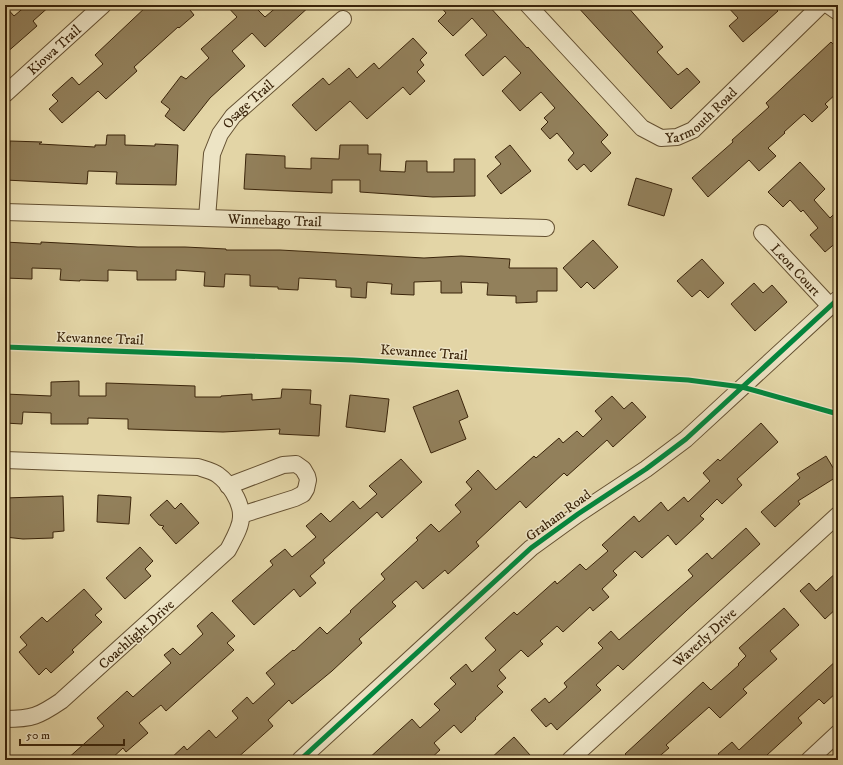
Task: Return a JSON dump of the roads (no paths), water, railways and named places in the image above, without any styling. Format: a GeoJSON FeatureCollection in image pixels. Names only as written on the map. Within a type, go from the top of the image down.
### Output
{"type":"FeatureCollection","features":[{"type":"Feature","properties":{"kind":"street","name":"Kiowa Trail"},"geometry":{"type":"LineString","coordinates":[[5,94],[103,5]]}},
{"type":"Feature","properties":{"kind":"street","name":"Yarmouth Road"},"geometry":{"type":"LineString","coordinates":[[528,5],[642,128],[661,138],[677,137],[692,130],[821,5]]}},
{"type":"Feature","properties":{"kind":"street"},"geometry":{"type":"LineString","coordinates":[[828,5],[838,12]]}},
{"type":"Feature","properties":{"kind":"street","name":"Osage Trail"},"geometry":{"type":"LineString","coordinates":[[206,218],[212,154],[220,134],[233,116],[344,19]]}},
{"type":"Feature","properties":{"kind":"street","name":"Winnebago Trail"},"geometry":{"type":"LineString","coordinates":[[5,212],[546,228]]}},
{"type":"Feature","properties":{"kind":"street","name":"Leon Court"},"geometry":{"type":"LineString","coordinates":[[762,233],[834,303]]}},
{"type":"Feature","properties":{"kind":"street","name":"Graham Road"},"geometry":{"type":"LineString","coordinates":[[300,760],[531,548],[686,439],[834,303]]}},
{"type":"Feature","properties":{"kind":"street"},"geometry":{"type":"LineString","coordinates":[[5,460],[198,467],[217,474],[228,486],[237,500],[241,515],[295,498],[302,494],[306,489],[308,480],[303,469],[296,464],[283,465],[228,486]]}},
{"type":"Feature","properties":{"kind":"street","name":"Coachlight Drive"},"geometry":{"type":"LineString","coordinates":[[5,719],[24,719],[43,713],[61,702],[228,550],[236,535],[241,515]]}},
{"type":"Feature","properties":{"kind":"street","name":"Waverly Drive"},"geometry":{"type":"LineString","coordinates":[[570,760],[838,515]]}},
{"type":"Feature","properties":{"kind":"street"},"geometry":{"type":"LineString","coordinates":[[808,760],[838,733]]}}]}
